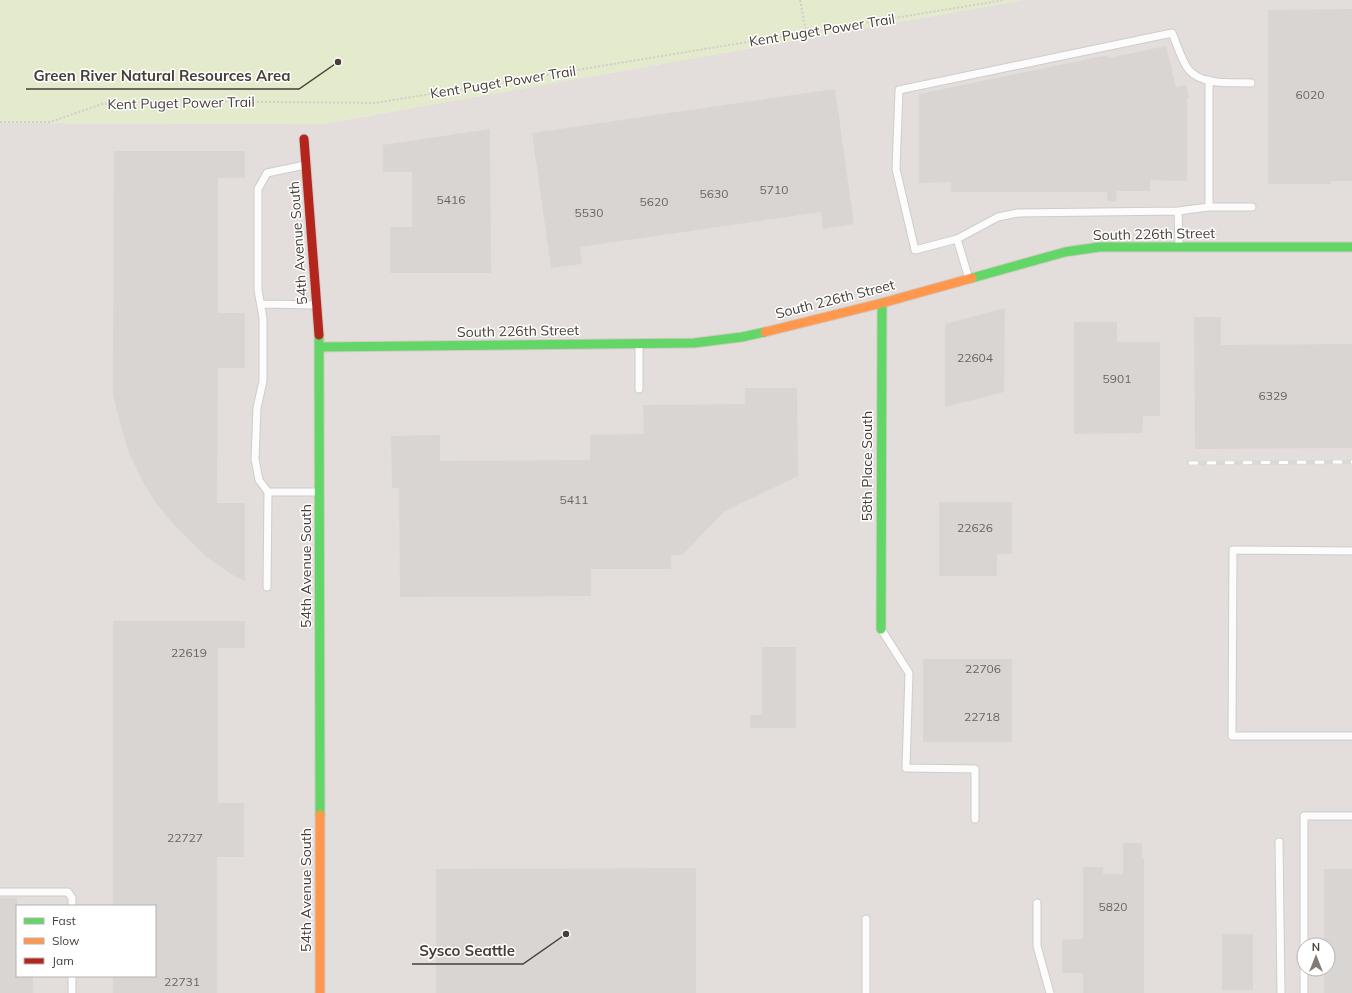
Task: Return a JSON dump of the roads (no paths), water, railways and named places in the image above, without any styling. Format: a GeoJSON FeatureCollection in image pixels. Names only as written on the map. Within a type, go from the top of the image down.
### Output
{"type":"FeatureCollection","features":[{"type":"Feature","properties":{"kind":"street","name":"54th Avenue South"},"geometry":{"type":"LineString","coordinates":[[304,139],[320,347],[320,993]]}},
{"type":"Feature","properties":{"kind":"street","name":"South 226th Street"},"geometry":{"type":"LineString","coordinates":[[320,347],[694,343],[742,336],[882,303],[1065,252],[1099,247],[1352,247]]}},
{"type":"Feature","properties":{"kind":"street","name":"58th Place South"},"geometry":{"type":"LineString","coordinates":[[881,629],[882,303]]}},
{"type":"Feature","properties":{"kind":"lane"},"geometry":{"type":"LineString","coordinates":[[1251,83],[1205,80],[1196,76],[1188,70],[1172,33],[899,90],[896,169],[915,250],[957,239],[998,217],[1018,213],[1178,211],[1209,207],[1252,207]]}},
{"type":"Feature","properties":{"kind":"lane"},"geometry":{"type":"LineString","coordinates":[[1209,80],[1209,207]]}},
{"type":"Feature","properties":{"kind":"lane"},"geometry":{"type":"LineString","coordinates":[[267,587],[268,492],[259,480],[255,460],[257,408],[263,381],[264,318],[258,290],[258,189],[266,173],[306,165]]}},
{"type":"Feature","properties":{"kind":"lane"},"geometry":{"type":"LineString","coordinates":[[1178,211],[1179,247]]}},
{"type":"Feature","properties":{"kind":"lane"},"geometry":{"type":"LineString","coordinates":[[957,239],[969,279]]}},
{"type":"Feature","properties":{"kind":"lane"},"geometry":{"type":"LineString","coordinates":[[260,304],[317,305]]}},
{"type":"Feature","properties":{"kind":"lane"},"geometry":{"type":"LineString","coordinates":[[639,344],[639,389]]}},
{"type":"Feature","properties":{"kind":"lane"},"geometry":{"type":"LineString","coordinates":[[268,492],[320,492]]}},
{"type":"Feature","properties":{"kind":"lane"},"geometry":{"type":"LineString","coordinates":[[1352,551],[1233,550],[1232,736],[1352,736]]}},
{"type":"Feature","properties":{"kind":"lane"},"geometry":{"type":"LineString","coordinates":[[881,629],[909,673],[906,768],[975,769],[975,819]]}},
{"type":"Feature","properties":{"kind":"lane"},"geometry":{"type":"LineString","coordinates":[[1304,937],[1304,816],[1352,816]]}},
{"type":"Feature","properties":{"kind":"lane"},"geometry":{"type":"LineString","coordinates":[[1279,842],[1281,993]]}},
{"type":"Feature","properties":{"kind":"lane"},"geometry":{"type":"LineString","coordinates":[[0,892],[68,892],[72,898],[72,905]]}},
{"type":"Feature","properties":{"kind":"lane"},"geometry":{"type":"LineString","coordinates":[[1037,903],[1037,946],[1050,993]]}},
{"type":"Feature","properties":{"kind":"lane"},"geometry":{"type":"LineString","coordinates":[[866,919],[866,993]]}},
{"type":"Feature","properties":{"kind":"lane"},"geometry":{"type":"LineString","coordinates":[[72,977],[72,993]]}},
{"type":"Feature","properties":{"kind":"lane"},"geometry":{"type":"LineString","coordinates":[[1304,977],[1304,993]]}},
{"type":"Feature","properties":{"kind":"railway"},"geometry":{"type":"LineString","coordinates":[[1189,463],[1352,462]]}},
{"type":"Feature","properties":{"kind":"place","name":"Green River Natural Resources Area"},"geometry":{"type":"Point","coordinates":[338,62]}},
{"type":"Feature","properties":{"kind":"place","name":"Sysco Seattle"},"geometry":{"type":"Point","coordinates":[566,934]}}]}
